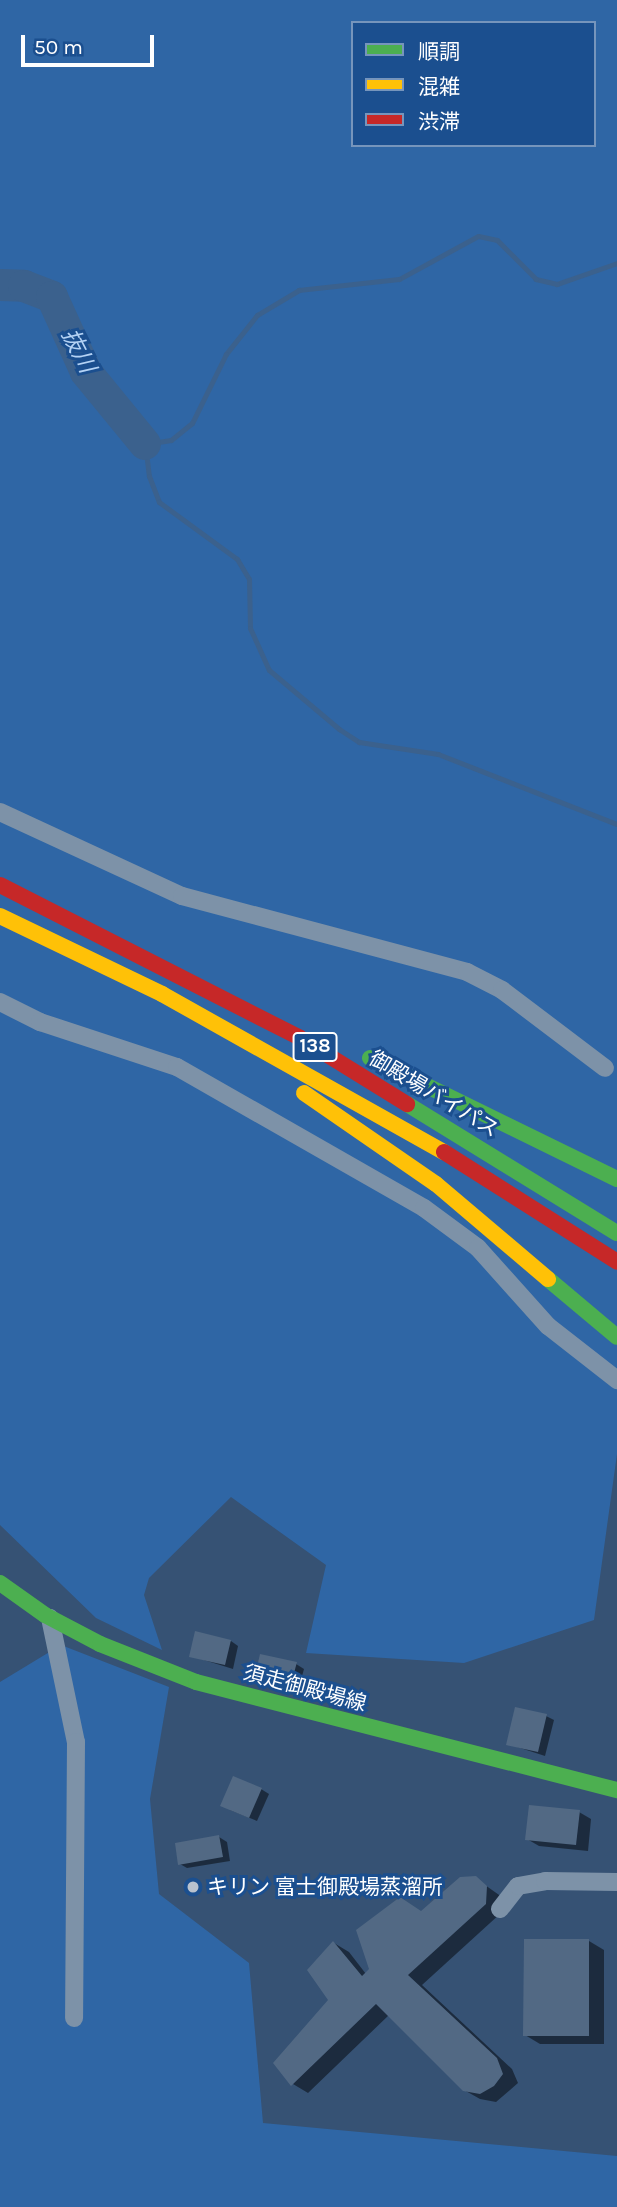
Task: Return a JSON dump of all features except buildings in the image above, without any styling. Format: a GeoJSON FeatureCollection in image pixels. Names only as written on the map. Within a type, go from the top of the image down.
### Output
{"type":"FeatureCollection","features":[{"type":"Feature","properties":{"kind":"main road","name":"御殿場バイパス"},"geometry":{"type":"LineString","coordinates":[[0,885],[111,939],[300,1038],[617,1233]]}},
{"type":"Feature","properties":{"kind":"main road","name":"138"},"geometry":{"type":"LineString","coordinates":[[0,916],[292,1064],[428,1142],[617,1262]]}},
{"type":"Feature","properties":{"kind":"main road"},"geometry":{"type":"LineString","coordinates":[[42,936],[271,1070],[372,1139],[525,1255],[617,1337]]}},
{"type":"Feature","properties":{"kind":"main road"},"geometry":{"type":"LineString","coordinates":[[111,939],[424,1083],[617,1180]]}},
{"type":"Feature","properties":{"kind":"main road","name":"須走御殿場線"},"geometry":{"type":"LineString","coordinates":[[0,1583],[50,1618],[151,1667],[196,1682],[617,1790]]}},
{"type":"Feature","properties":{"kind":"street"},"geometry":{"type":"LineString","coordinates":[[0,812],[182,896],[467,972],[502,990],[605,1068]]}},
{"type":"Feature","properties":{"kind":"street"},"geometry":{"type":"LineString","coordinates":[[0,1002],[40,1022],[177,1067],[424,1208],[478,1248],[548,1326],[617,1380]]}},
{"type":"Feature","properties":{"kind":"street"},"geometry":{"type":"LineString","coordinates":[[50,1618],[76,1742],[74,2018]]}},
{"type":"Feature","properties":{"kind":"street"},"geometry":{"type":"LineString","coordinates":[[500,1909],[518,1886],[545,1881],[617,1882]]}},
{"type":"Feature","properties":{"kind":"shaded area"},"geometry":{"type":"Polygon","coordinates":[[[0,0],[617,0],[617,1454],[594,1620],[464,1663],[306,1653],[326,1565],[231,1497],[149,1578],[144,1595],[162,1650],[96,1618],[0,1525],[0,0]]]}},
{"type":"Feature","properties":{"kind":"shaded area"},"geometry":{"type":"Polygon","coordinates":[[[61,1645],[169,1687],[150,1799],[159,1894],[249,1963],[263,2123],[617,2156],[617,2207],[0,2207],[0,1682],[61,1645]]]}},
{"type":"Feature","properties":{"kind":"waterway"},"geometry":{"type":"LineString","coordinates":[[617,263],[557,284],[536,279],[497,240],[478,236],[399,279],[299,290],[257,315],[226,354],[192,423],[171,440],[145,444],[149,476],[159,502],[237,559],[249,579],[250,628],[269,670],[339,729],[359,742],[438,754],[617,824]]}},
{"type":"Feature","properties":{"kind":"waterway","name":"抜川"},"geometry":{"type":"LineString","coordinates":[[0,285],[24,286],[52,297],[86,372],[145,444]]}},
{"type":"Feature","properties":{"kind":"traffic: fast"},"geometry":{"type":"LineString","coordinates":[[370,1058],[617,1179]]}},
{"type":"Feature","properties":{"kind":"traffic: fast"},"geometry":{"type":"LineString","coordinates":[[407,1104],[617,1233]]}},
{"type":"Feature","properties":{"kind":"traffic: fast"},"geometry":{"type":"LineString","coordinates":[[548,1279],[617,1337]]}},
{"type":"Feature","properties":{"kind":"traffic: fast"},"geometry":{"type":"LineString","coordinates":[[0,1583],[45,1615],[100,1644],[196,1682],[617,1790]]}},
{"type":"Feature","properties":{"kind":"traffic: slow"},"geometry":{"type":"LineString","coordinates":[[0,916],[162,994],[444,1152]]}},
{"type":"Feature","properties":{"kind":"traffic: slow"},"geometry":{"type":"LineString","coordinates":[[304,1093],[436,1184],[548,1279]]}},
{"type":"Feature","properties":{"kind":"traffic: jam"},"geometry":{"type":"LineString","coordinates":[[0,885],[300,1038],[407,1104]]}},
{"type":"Feature","properties":{"kind":"traffic: jam"},"geometry":{"type":"LineString","coordinates":[[444,1152],[617,1262]]}},
{"type":"Feature","properties":{"kind":"place","name":"キリン 富士御殿場蒸溜所"},"geometry":{"type":"Point","coordinates":[193,1887]}}]}
